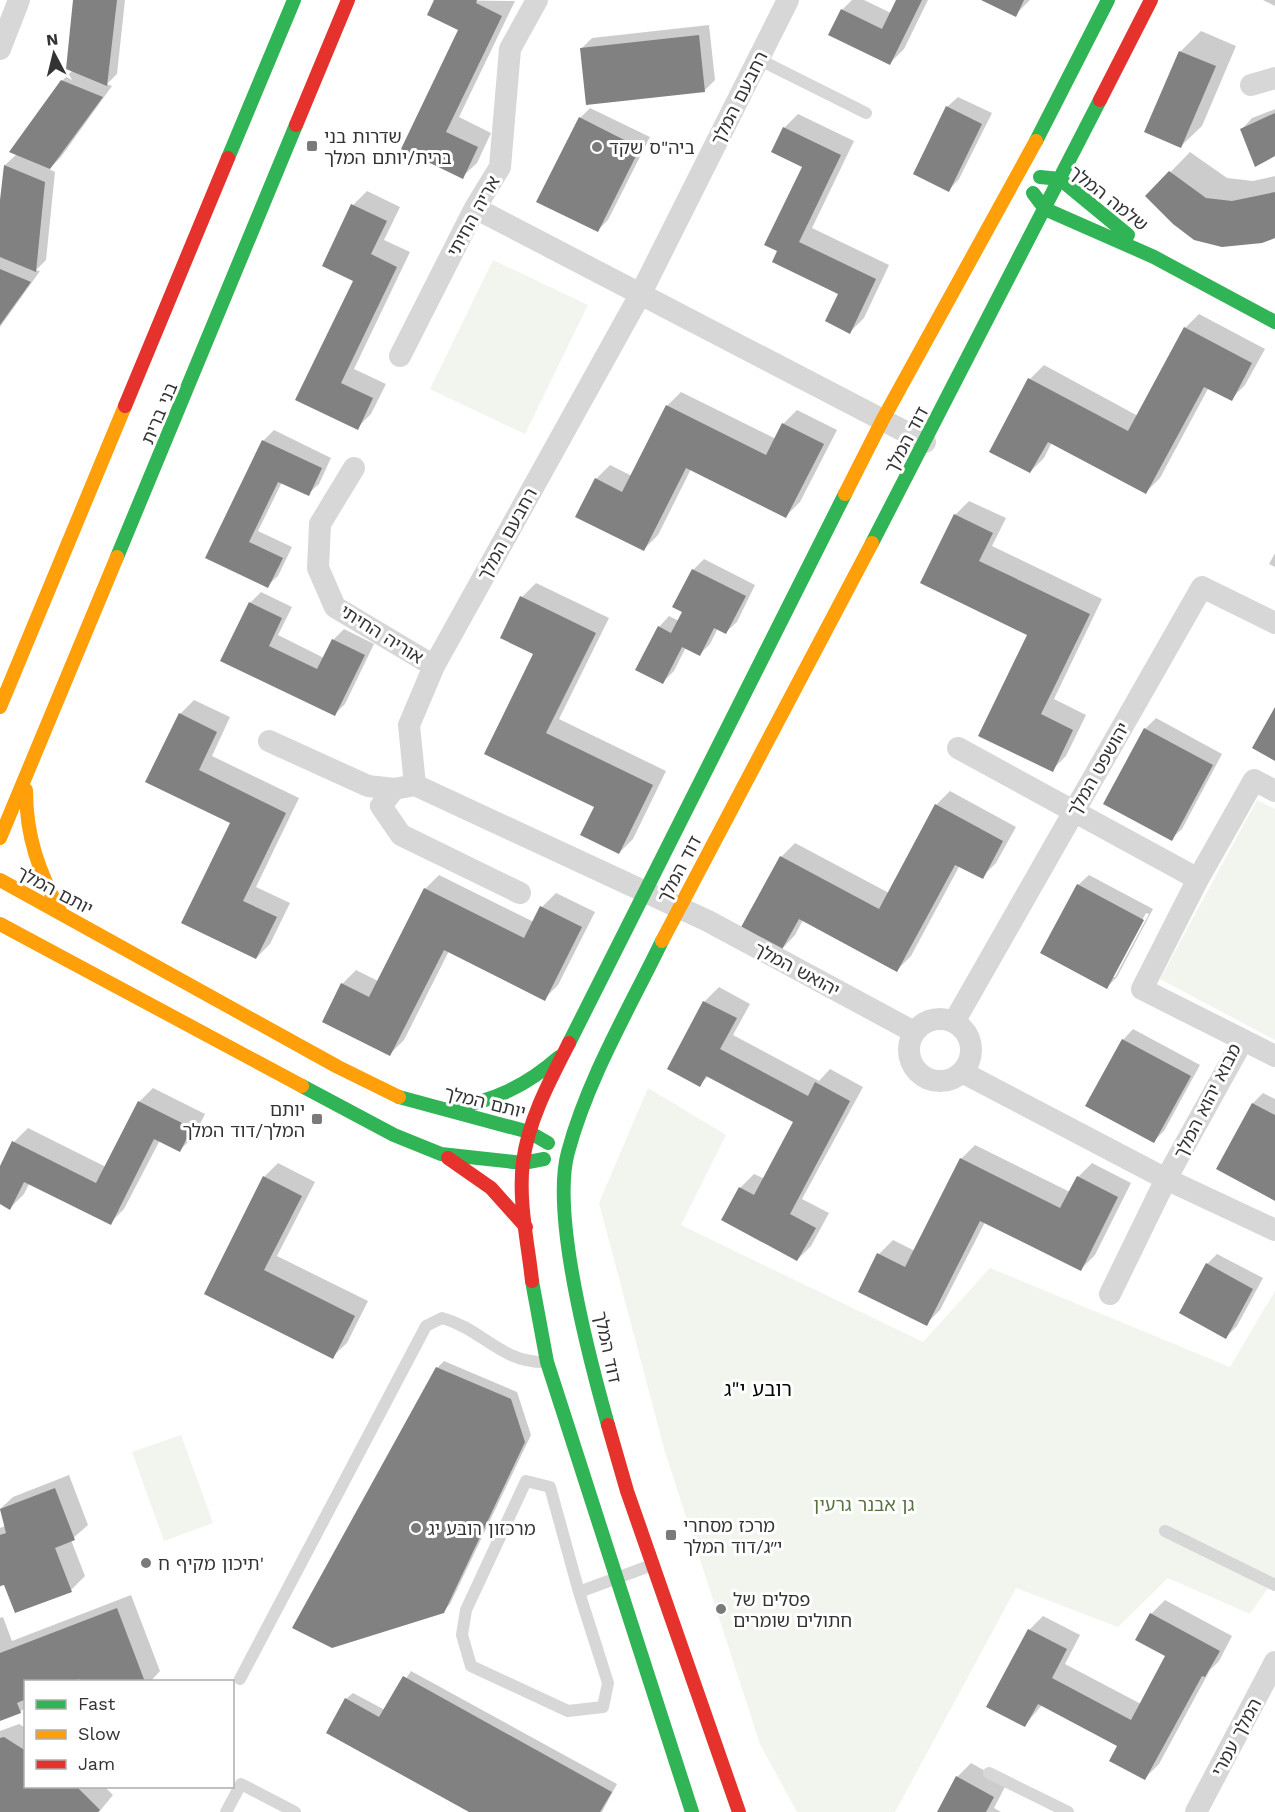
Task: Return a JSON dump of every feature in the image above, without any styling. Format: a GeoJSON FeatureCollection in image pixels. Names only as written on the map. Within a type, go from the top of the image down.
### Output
{"type":"FeatureCollection","features":[{"type":"Feature","properties":{"kind":"street"},"geometry":{"type":"LineString","coordinates":[[0,49],[19,0]]}},
{"type":"Feature","properties":{"kind":"street","name":"בני ברית"},"geometry":{"type":"LineString","coordinates":[[0,707],[294,0]]}},
{"type":"Feature","properties":{"kind":"street","name":"בני ברית"},"geometry":{"type":"LineString","coordinates":[[0,838],[27,779],[348,0]]}},
{"type":"Feature","properties":{"kind":"street","name":"אריה החיתי"},"geometry":{"type":"LineString","coordinates":[[400,356],[500,166],[510,49],[537,0]]}},
{"type":"Feature","properties":{"kind":"street","name":"רחבעם המלך"},"geometry":{"type":"LineString","coordinates":[[520,893],[401,835],[381,806],[404,787],[409,725],[434,666],[641,293],[788,0]]}},
{"type":"Feature","properties":{"kind":"street","name":"דוד המלך"},"geometry":{"type":"LineString","coordinates":[[692,1812],[547,1362],[526,1227],[523,1163],[529,1132],[563,1054],[883,419],[1019,175],[1108,0]]}},
{"type":"Feature","properties":{"kind":"street","name":"דוד המלך"},"geometry":{"type":"LineString","coordinates":[[739,1812],[627,1491],[593,1371],[571,1259],[563,1189],[567,1154],[589,1091],[680,907],[926,442],[1151,0]]}},
{"type":"Feature","properties":{"kind":"street"},"geometry":{"type":"LineString","coordinates":[[1251,85],[1275,78]]}},
{"type":"Feature","properties":{"kind":"street","name":"שלמה המלך"},"geometry":{"type":"LineString","coordinates":[[1019,175],[1060,179],[1154,257]]}},
{"type":"Feature","properties":{"kind":"street","name":"שלמה המלך"},"geometry":{"type":"LineString","coordinates":[[1019,175],[1045,209],[1154,257],[1275,322]]}},
{"type":"Feature","properties":{"kind":"street"},"geometry":{"type":"LineString","coordinates":[[476,208],[926,442]]}},
{"type":"Feature","properties":{"kind":"street","name":"אוריה החיתי"},"geometry":{"type":"LineString","coordinates":[[354,468],[320,524],[318,568],[335,607],[434,666]]}},
{"type":"Feature","properties":{"kind":"street","name":"יהושפט המלך"},"geometry":{"type":"LineString","coordinates":[[954,1022],[1202,587],[1275,623]]}},
{"type":"Feature","properties":{"kind":"street"},"geometry":{"type":"LineString","coordinates":[[269,741],[368,786],[404,787],[680,907]]}},
{"type":"Feature","properties":{"kind":"street"},"geometry":{"type":"LineString","coordinates":[[958,748],[1198,879],[1254,780],[1275,791]]}},
{"type":"Feature","properties":{"kind":"street"},"geometry":{"type":"LineString","coordinates":[[27,779],[25,823],[32,855],[61,913]]}},
{"type":"Feature","properties":{"kind":"street","name":"מבוא יהוא המלך"},"geometry":{"type":"LineString","coordinates":[[1110,1294],[1166,1179],[1243,1041],[1142,989],[1198,879]]}},
{"type":"Feature","properties":{"kind":"street","name":"יותם המלך"},"geometry":{"type":"LineString","coordinates":[[0,880],[338,1066],[399,1097],[440,1110],[529,1132],[567,1154]]}},
{"type":"Feature","properties":{"kind":"street","name":"יהואש המלך"},"geometry":{"type":"LineString","coordinates":[[680,907],[914,1032]]}},
{"type":"Feature","properties":{"kind":"street"},"geometry":{"type":"LineString","coordinates":[[0,924],[341,1109],[394,1135],[441,1154],[491,1186],[506,1200],[526,1227]]}},
{"type":"Feature","properties":{"kind":"street"},"geometry":{"type":"LineString","coordinates":[[19,948],[47,948]]}},
{"type":"Feature","properties":{"kind":"street"},"geometry":{"type":"LineString","coordinates":[[933,1019],[954,1022],[967,1036],[970,1046],[968,1063],[962,1072],[946,1080],[935,1081],[924,1076],[910,1060],[909,1042],[914,1032],[923,1023],[933,1019]]}},
{"type":"Feature","properties":{"kind":"street"},"geometry":{"type":"LineString","coordinates":[[1243,1041],[1275,1056]]}},
{"type":"Feature","properties":{"kind":"street"},"geometry":{"type":"LineString","coordinates":[[440,1110],[485,1104],[512,1092],[538,1076],[563,1054]]}},
{"type":"Feature","properties":{"kind":"street","name":"מבוא יהוא המלך"},"geometry":{"type":"LineString","coordinates":[[962,1072],[1166,1179],[1275,1230]]}},
{"type":"Feature","properties":{"kind":"street"},"geometry":{"type":"LineString","coordinates":[[441,1154],[523,1163],[567,1154]]}},
{"type":"Feature","properties":{"kind":"street","name":"המלך עמרי"},"geometry":{"type":"LineString","coordinates":[[1196,1812],[1275,1662]]}},
{"type":"Feature","properties":{"kind":"lane"},"geometry":{"type":"LineString","coordinates":[[758,59],[866,112]]}},
{"type":"Feature","properties":{"kind":"lane"},"geometry":{"type":"LineString","coordinates":[[240,1679],[426,1326],[442,1318],[457,1322],[515,1359],[547,1362]]}},
{"type":"Feature","properties":{"kind":"lane"},"geometry":{"type":"LineString","coordinates":[[526,1481],[550,1487],[579,1592],[608,1683],[603,1707],[568,1711],[471,1666],[462,1635],[466,1610],[526,1481]]}},
{"type":"Feature","properties":{"kind":"lane"},"geometry":{"type":"LineString","coordinates":[[1165,1532],[1275,1585]]}},
{"type":"Feature","properties":{"kind":"lane"},"geometry":{"type":"LineString","coordinates":[[579,1592],[653,1564]]}},
{"type":"Feature","properties":{"kind":"lane"},"geometry":{"type":"LineString","coordinates":[[989,1773],[1068,1812]]}},
{"type":"Feature","properties":{"kind":"lane"},"geometry":{"type":"LineString","coordinates":[[226,1812],[241,1784],[295,1812]]}},
{"type":"Feature","properties":{"kind":"green space"},"geometry":{"type":"Polygon","coordinates":[[[493,260],[588,305],[525,434],[430,389],[493,260]]]}},
{"type":"Feature","properties":{"kind":"green space"},"geometry":{"type":"Polygon","coordinates":[[[1257,800],[1275,809],[1275,1040],[1160,979],[1257,800]]]}},
{"type":"Feature","properties":{"kind":"green space","name":"גן אבנר גרעין"},"geometry":{"type":"Polygon","coordinates":[[[648,1088],[726,1135],[681,1225],[923,1342],[990,1268],[1230,1367],[1275,1291],[1275,1578],[1250,1614],[1168,1578],[1118,1627],[1016,1588],[895,1812],[797,1812],[760,1744],[665,1452],[599,1203],[648,1088]]]}},
{"type":"Feature","properties":{"kind":"green space"},"geometry":{"type":"Polygon","coordinates":[[[181,1435],[213,1523],[164,1541],[132,1452],[181,1435]]]}},
{"type":"Feature","properties":{"kind":"building"},"geometry":{"type":"Polygon","coordinates":[[[73,0],[117,0],[107,86],[66,69],[73,0]]]}},
{"type":"Feature","properties":{"kind":"building"},"geometry":{"type":"Polygon","coordinates":[[[434,0],[477,0],[476,3],[502,16],[446,132],[478,147],[463,179],[401,149],[458,30],[427,15],[434,0]]]}},
{"type":"Feature","properties":{"kind":"building"},"geometry":{"type":"Polygon","coordinates":[[[896,0],[922,0],[890,65],[828,35],[841,9],[882,29],[896,0]]]}},
{"type":"Feature","properties":{"kind":"building"},"geometry":{"type":"Polygon","coordinates":[[[981,0],[1024,0],[1016,17],[981,0]]]}},
{"type":"Feature","properties":{"kind":"building"},"geometry":{"type":"Polygon","coordinates":[[[699,35],[705,92],[586,105],[580,48],[699,35]]]}},
{"type":"Feature","properties":{"kind":"building"},"geometry":{"type":"Polygon","coordinates":[[[1179,51],[1216,66],[1181,148],[1144,132],[1179,51]]]}},
{"type":"Feature","properties":{"kind":"building"},"geometry":{"type":"Polygon","coordinates":[[[61,80],[103,97],[50,169],[9,152],[61,80]]]}},
{"type":"Feature","properties":{"kind":"building"},"geometry":{"type":"Polygon","coordinates":[[[946,106],[982,124],[949,192],[913,174],[946,106]]]}},
{"type":"Feature","properties":{"kind":"building"},"geometry":{"type":"Polygon","coordinates":[[[1275,113],[1275,156],[1255,167],[1240,129],[1275,113]]]}},
{"type":"Feature","properties":{"kind":"building"},"geometry":{"type":"Polygon","coordinates":[[[579,117],[640,148],[598,232],[536,202],[579,117]]]}},
{"type":"Feature","properties":{"kind":"building"},"geometry":{"type":"Polygon","coordinates":[[[783,127],[841,155],[799,242],[876,279],[850,334],[825,321],[838,294],[772,262],[777,251],[764,245],[802,167],[771,152],[783,127]]]}},
{"type":"Feature","properties":{"kind":"building"},"geometry":{"type":"Polygon","coordinates":[[[4,165],[45,182],[36,272],[0,257],[0,200],[4,165]]]}},
{"type":"Feature","properties":{"kind":"building"},"geometry":{"type":"Polygon","coordinates":[[[1169,171],[1206,198],[1232,201],[1275,192],[1275,238],[1262,243],[1222,247],[1194,240],[1173,224],[1145,196],[1169,171]]]}},
{"type":"Feature","properties":{"kind":"building"},"geometry":{"type":"Polygon","coordinates":[[[351,204],[387,221],[371,254],[397,267],[341,383],[373,398],[358,430],[295,400],[353,281],[322,266],[351,204]]]}},
{"type":"Feature","properties":{"kind":"building"},"geometry":{"type":"Polygon","coordinates":[[[0,269],[31,282],[0,325],[0,269]]]}},
{"type":"Feature","properties":{"kind":"building"},"geometry":{"type":"Polygon","coordinates":[[[1184,327],[1252,363],[1232,401],[1204,387],[1146,494],[1048,442],[1030,473],[989,452],[1028,378],[1128,431],[1184,327]]]}},
{"type":"Feature","properties":{"kind":"building"},"geometry":{"type":"Polygon","coordinates":[[[666,405],[766,455],[782,423],[824,444],[786,518],[686,468],[644,551],[575,517],[595,478],[622,492],[666,405]]]}},
{"type":"Feature","properties":{"kind":"building"},"geometry":{"type":"Polygon","coordinates":[[[262,440],[322,468],[309,496],[278,482],[249,542],[283,558],[268,588],[205,558],[262,440]]]}},
{"type":"Feature","properties":{"kind":"building"},"geometry":{"type":"Polygon","coordinates":[[[954,514],[993,533],[979,561],[1090,614],[1041,714],[1073,730],[1053,772],[978,736],[1027,635],[920,583],[954,514]]]}},
{"type":"Feature","properties":{"kind":"building"},"geometry":{"type":"Polygon","coordinates":[[[692,569],[746,596],[726,634],[714,628],[700,656],[682,647],[663,684],[635,670],[658,626],[671,633],[682,612],[672,607],[692,569]]]}},
{"type":"Feature","properties":{"kind":"building"},"geometry":{"type":"Polygon","coordinates":[[[520,596],[596,633],[546,733],[653,785],[619,854],[580,835],[594,807],[484,754],[533,654],[500,638],[520,596]]]}},
{"type":"Feature","properties":{"kind":"building"},"geometry":{"type":"Polygon","coordinates":[[[249,602],[282,618],[269,646],[317,669],[332,639],[365,655],[335,716],[220,661],[249,602]]]}},
{"type":"Feature","properties":{"kind":"building"},"geometry":{"type":"Polygon","coordinates":[[[1275,707],[1275,761],[1252,748],[1275,707]]]}},
{"type":"Feature","properties":{"kind":"building"},"geometry":{"type":"Polygon","coordinates":[[[179,713],[217,732],[199,770],[286,813],[243,901],[277,917],[256,959],[181,923],[230,823],[145,782],[179,713]]]}},
{"type":"Feature","properties":{"kind":"building"},"geometry":{"type":"Polygon","coordinates":[[[1144,728],[1213,765],[1172,841],[1103,804],[1144,728]]]}},
{"type":"Feature","properties":{"kind":"building"},"geometry":{"type":"Polygon","coordinates":[[[935,804],[1003,841],[983,879],[955,865],[897,972],[799,919],[781,951],[740,929],[780,856],[879,909],[935,804]]]}},
{"type":"Feature","properties":{"kind":"building"},"geometry":{"type":"Polygon","coordinates":[[[1077,884],[1144,920],[1107,989],[1040,953],[1077,884]]]}},
{"type":"Feature","properties":{"kind":"building"},"geometry":{"type":"Polygon","coordinates":[[[424,888],[524,938],[540,906],[582,927],[545,1001],[444,950],[390,1056],[322,1022],[341,983],[369,997],[424,888]]]}},
{"type":"Feature","properties":{"kind":"building"},"geometry":{"type":"Polygon","coordinates":[[[703,1001],[737,1018],[720,1049],[808,1096],[815,1082],[850,1101],[790,1214],[816,1228],[797,1261],[721,1220],[739,1187],[754,1195],[793,1122],[706,1076],[700,1087],[667,1069],[703,1001]]]}},
{"type":"Feature","properties":{"kind":"building"},"geometry":{"type":"Polygon","coordinates":[[[1122,1039],[1191,1076],[1154,1143],[1085,1106],[1122,1039]]]}},
{"type":"Feature","properties":{"kind":"building"},"geometry":{"type":"Polygon","coordinates":[[[138,1101],[192,1128],[180,1152],[154,1139],[111,1225],[24,1182],[10,1210],[0,1204],[0,1166],[12,1141],[96,1183],[138,1101]]]}},
{"type":"Feature","properties":{"kind":"building"},"geometry":{"type":"Polygon","coordinates":[[[1252,1103],[1275,1115],[1275,1201],[1216,1169],[1252,1103]]]}},
{"type":"Feature","properties":{"kind":"building"},"geometry":{"type":"Polygon","coordinates":[[[960,1158],[1060,1208],[1077,1176],[1118,1197],[1081,1271],[980,1221],[927,1326],[858,1292],[877,1253],[905,1267],[960,1158]]]}},
{"type":"Feature","properties":{"kind":"building"},"geometry":{"type":"Polygon","coordinates":[[[263,1176],[302,1196],[264,1270],[355,1316],[333,1359],[204,1294],[263,1176]]]}},
{"type":"Feature","properties":{"kind":"building"},"geometry":{"type":"Polygon","coordinates":[[[1206,1263],[1253,1289],[1226,1339],[1179,1313],[1206,1263]]]}},
{"type":"Feature","properties":{"kind":"building","name":"מרכזון רובע יג"},"geometry":{"type":"Polygon","coordinates":[[[436,1367],[511,1399],[525,1442],[444,1613],[332,1648],[292,1628],[436,1367]]]}},
{"type":"Feature","properties":{"kind":"building"},"geometry":{"type":"Polygon","coordinates":[[[55,1488],[75,1540],[55,1548],[72,1592],[15,1613],[4,1585],[0,1586],[0,1535],[6,1533],[0,1509],[55,1488]]]}},
{"type":"Feature","properties":{"kind":"building"},"geometry":{"type":"Polygon","coordinates":[[[117,1608],[144,1680],[24,1680],[24,1700],[17,1703],[21,1713],[0,1721],[0,1653],[117,1608]]]}},
{"type":"Feature","properties":{"kind":"building"},"geometry":{"type":"Polygon","coordinates":[[[1150,1613],[1220,1651],[1205,1677],[1202,1676],[1145,1780],[1109,1761],[1117,1746],[1038,1704],[1025,1727],[986,1707],[1028,1629],[1067,1649],[1052,1678],[1131,1720],[1165,1656],[1135,1640],[1150,1613]]]}},
{"type":"Feature","properties":{"kind":"building"},"geometry":{"type":"Polygon","coordinates":[[[403,1676],[612,1792],[600,1812],[469,1812],[326,1733],[345,1698],[379,1717],[403,1676]]]}},
{"type":"Feature","properties":{"kind":"building"},"geometry":{"type":"Polygon","coordinates":[[[4,1737],[24,1750],[24,1788],[78,1788],[100,1810],[98,1812],[0,1812],[0,1738],[4,1737]]]}},
{"type":"Feature","properties":{"kind":"building"},"geometry":{"type":"Polygon","coordinates":[[[956,1776],[994,1797],[986,1812],[937,1812],[956,1776]]]}},
{"type":"Feature","properties":{"kind":"traffic: fast"},"geometry":{"type":"LineString","coordinates":[[228,158],[294,0]]}},
{"type":"Feature","properties":{"kind":"traffic: fast"},"geometry":{"type":"LineString","coordinates":[[1036,141],[1108,0]]}},
{"type":"Feature","properties":{"kind":"traffic: fast"},"geometry":{"type":"LineString","coordinates":[[872,543],[1100,100]]}},
{"type":"Feature","properties":{"kind":"traffic: fast"},"geometry":{"type":"LineString","coordinates":[[117,557],[296,125]]}},
{"type":"Feature","properties":{"kind":"traffic: fast"},"geometry":{"type":"LineString","coordinates":[[1040,177],[1060,179],[1128,235]]}},
{"type":"Feature","properties":{"kind":"traffic: fast"},"geometry":{"type":"LineString","coordinates":[[1033,193],[1045,209],[1154,257],[1275,322]]}},
{"type":"Feature","properties":{"kind":"traffic: fast"},"geometry":{"type":"LineString","coordinates":[[569,1043],[845,494]]}},
{"type":"Feature","properties":{"kind":"traffic: fast"},"geometry":{"type":"LineString","coordinates":[[608,1425],[583,1327],[568,1249],[564,1179],[568,1152],[586,1097],[662,941]]}},
{"type":"Feature","properties":{"kind":"traffic: fast"},"geometry":{"type":"LineString","coordinates":[[451,1108],[509,1091],[559,1057]]}},
{"type":"Feature","properties":{"kind":"traffic: fast"},"geometry":{"type":"LineString","coordinates":[[302,1086],[394,1135],[441,1154],[523,1163],[544,1159]]}},
{"type":"Feature","properties":{"kind":"traffic: fast"},"geometry":{"type":"LineString","coordinates":[[399,1097],[529,1132],[548,1143]]}},
{"type":"Feature","properties":{"kind":"traffic: fast"},"geometry":{"type":"LineString","coordinates":[[532,1281],[547,1362],[692,1812]]}},
{"type":"Feature","properties":{"kind":"traffic: slow"},"geometry":{"type":"LineString","coordinates":[[845,494],[883,419],[1036,141]]}},
{"type":"Feature","properties":{"kind":"traffic: slow"},"geometry":{"type":"LineString","coordinates":[[0,707],[125,406]]}},
{"type":"Feature","properties":{"kind":"traffic: slow"},"geometry":{"type":"LineString","coordinates":[[662,941],[872,543]]}},
{"type":"Feature","properties":{"kind":"traffic: slow"},"geometry":{"type":"LineString","coordinates":[[0,838],[117,557]]}},
{"type":"Feature","properties":{"kind":"traffic: slow"},"geometry":{"type":"LineString","coordinates":[[26,790],[28,823],[35,854],[61,913]]}},
{"type":"Feature","properties":{"kind":"traffic: slow"},"geometry":{"type":"LineString","coordinates":[[0,880],[338,1067],[399,1097]]}},
{"type":"Feature","properties":{"kind":"traffic: slow"},"geometry":{"type":"LineString","coordinates":[[0,924],[302,1086]]}},
{"type":"Feature","properties":{"kind":"traffic: jam"},"geometry":{"type":"LineString","coordinates":[[296,125],[348,0]]}},
{"type":"Feature","properties":{"kind":"traffic: jam"},"geometry":{"type":"LineString","coordinates":[[1100,100],[1151,0]]}},
{"type":"Feature","properties":{"kind":"traffic: jam"},"geometry":{"type":"LineString","coordinates":[[125,406],[228,158]]}},
{"type":"Feature","properties":{"kind":"traffic: jam"},"geometry":{"type":"LineString","coordinates":[[532,1281],[523,1207],[523,1162],[535,1116],[569,1043]]}},
{"type":"Feature","properties":{"kind":"traffic: jam"},"geometry":{"type":"LineString","coordinates":[[448,1158],[491,1188],[526,1227]]}},
{"type":"Feature","properties":{"kind":"traffic: jam"},"geometry":{"type":"LineString","coordinates":[[608,1425],[627,1491],[739,1812]]}},
{"type":"Feature","properties":{"kind":"place","name":"שדרות בני ברית/יותם המלך"},"geometry":{"type":"Point","coordinates":[312,146]}},
{"type":"Feature","properties":{"kind":"place","name":"ביה\"ס שקד"},"geometry":{"type":"Point","coordinates":[597,147]}},
{"type":"Feature","properties":{"kind":"place","name":"יותם המלך/דוד המלך"},"geometry":{"type":"Point","coordinates":[317,1119]}},
{"type":"Feature","properties":{"kind":"place","name":"מרכזון רובע יג"},"geometry":{"type":"Point","coordinates":[416,1528]}},
{"type":"Feature","properties":{"kind":"place","name":"מרכז מסחרי י״ג/דוד המלך"},"geometry":{"type":"Point","coordinates":[671,1535]}},
{"type":"Feature","properties":{"kind":"place","name":"תיכון מקיף ח'"},"geometry":{"type":"Point","coordinates":[146,1563]}},
{"type":"Feature","properties":{"kind":"place","name":"פסלים של חתולים שומרים"},"geometry":{"type":"Point","coordinates":[721,1609]}},
{"type":"Feature","properties":{"kind":"district","name":"רובע י\"ג"},"geometry":{"type":"Point","coordinates":[758,1389]}}]}
